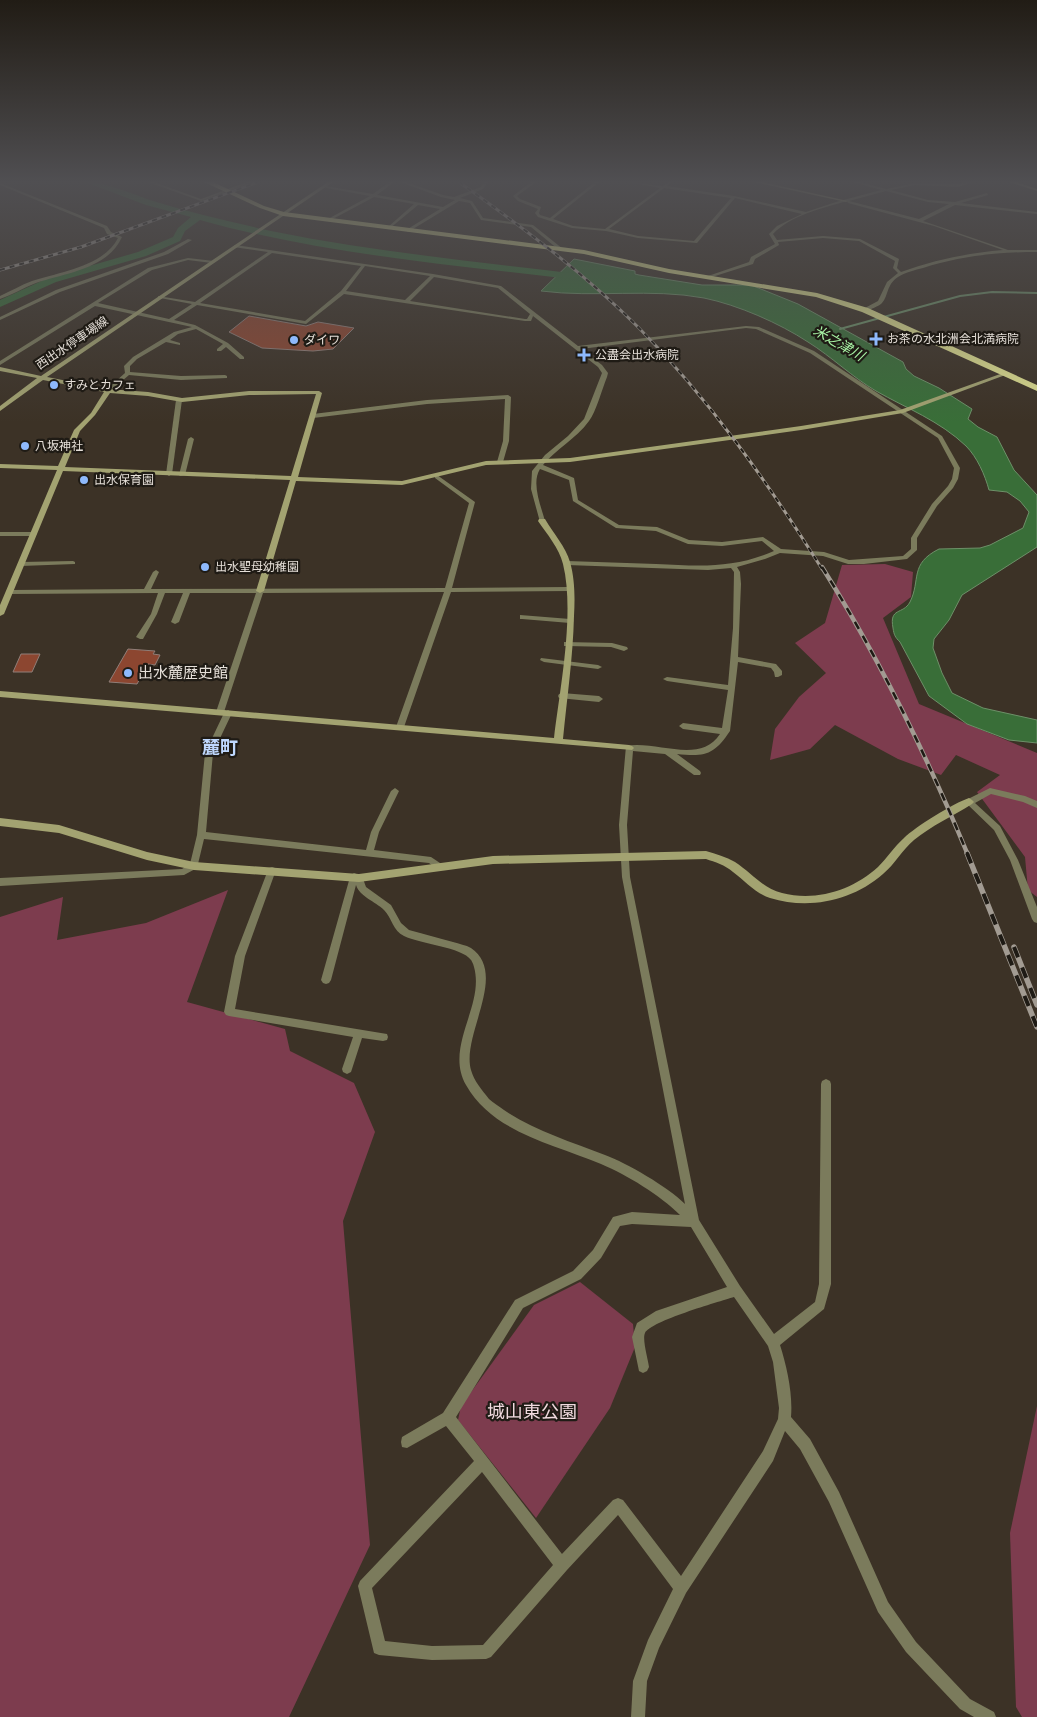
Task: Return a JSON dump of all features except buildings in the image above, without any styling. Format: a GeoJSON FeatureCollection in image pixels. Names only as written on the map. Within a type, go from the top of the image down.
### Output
{"type":"FeatureCollection","features":[{"type":"Feature","properties":{"kind":"highway"},"geometry":{"type":"LineString","coordinates":[[625,262],[817,295],[882,317],[1037,388]]}},
{"type":"Feature","properties":{"kind":"street"},"geometry":{"type":"LineString","coordinates":[[0,298],[33,283],[95,262]]}},
{"type":"Feature","properties":{"kind":"street"},"geometry":{"type":"LineString","coordinates":[[0,319],[58,290],[139,262]]}},
{"type":"Feature","properties":{"kind":"street"},"geometry":{"type":"LineString","coordinates":[[0,363],[150,269],[176,262]]}},
{"type":"Feature","properties":{"kind":"street","name":"西出水停車場線"},"geometry":{"type":"LineString","coordinates":[[0,409],[43,377],[212,262]]}},
{"type":"Feature","properties":{"kind":"street"},"geometry":{"type":"LineString","coordinates":[[170,320],[256,262]]}},
{"type":"Feature","properties":{"kind":"street"},"geometry":{"type":"LineString","coordinates":[[345,262],[499,287],[600,366],[605,373],[586,420],[570,437],[547,456],[535,470],[534,489],[542,521],[567,563],[570,621],[558,741]]}},
{"type":"Feature","properties":{"kind":"street"},"geometry":{"type":"LineString","coordinates":[[710,276],[751,262]]}},
{"type":"Feature","properties":{"kind":"street"},"geometry":{"type":"LineString","coordinates":[[896,262],[895,268],[901,274]]}},
{"type":"Feature","properties":{"kind":"street"},"geometry":{"type":"LineString","coordinates":[[865,310],[880,302],[885,289],[892,280],[901,274],[940,262]]}},
{"type":"Feature","properties":{"kind":"street"},"geometry":{"type":"LineString","coordinates":[[160,297],[306,323],[343,292],[364,265]]}},
{"type":"Feature","properties":{"kind":"street"},"geometry":{"type":"LineString","coordinates":[[406,302],[433,275]]}},
{"type":"Feature","properties":{"kind":"street"},"geometry":{"type":"LineString","coordinates":[[343,292],[525,320],[529,320],[530,316],[534,314]]}},
{"type":"Feature","properties":{"kind":"street"},"geometry":{"type":"LineString","coordinates":[[94,304],[170,320],[195,328],[226,344],[242,358]]}},
{"type":"Feature","properties":{"kind":"street"},"geometry":{"type":"LineString","coordinates":[[567,563],[708,568],[733,566],[763,558],[779,551],[824,554],[848,562],[905,558],[914,550],[914,538],[934,504],[955,479],[957,468],[940,438],[812,352],[757,328],[746,327],[576,348]]}},
{"type":"Feature","properties":{"kind":"street"},"geometry":{"type":"LineString","coordinates":[[128,373],[127,366],[135,358],[176,333],[195,328]]}},
{"type":"Feature","properties":{"kind":"street"},"geometry":{"type":"LineString","coordinates":[[166,340],[178,344]]}},
{"type":"Feature","properties":{"kind":"street"},"geometry":{"type":"LineString","coordinates":[[219,350],[226,344]]}},
{"type":"Feature","properties":{"kind":"street"},"geometry":{"type":"LineString","coordinates":[[0,369],[108,391],[148,394],[179,400],[249,393],[319,393],[224,713],[209,753],[201,835],[194,866],[184,872],[0,882]]}},
{"type":"Feature","properties":{"kind":"street"},"geometry":{"type":"LineString","coordinates":[[0,614],[6,594],[34,534],[76,430],[94,414],[108,391],[128,373],[182,378],[225,377]]}},
{"type":"Feature","properties":{"kind":"street"},"geometry":{"type":"LineString","coordinates":[[0,466],[402,483],[437,477],[473,466],[500,462],[541,464],[801,428],[901,412],[1004,374]]}},
{"type":"Feature","properties":{"kind":"street"},"geometry":{"type":"LineString","coordinates":[[312,416],[427,402],[508,397],[506,441],[500,462]]}},
{"type":"Feature","properties":{"kind":"street"},"geometry":{"type":"LineString","coordinates":[[169,474],[179,400]]}},
{"type":"Feature","properties":{"kind":"street"},"geometry":{"type":"LineString","coordinates":[[182,475],[191,440]]}},
{"type":"Feature","properties":{"kind":"street"},"geometry":{"type":"LineString","coordinates":[[541,464],[572,479],[575,500],[618,527],[657,529],[680,540],[700,543],[722,544],[763,539],[779,551]]}},
{"type":"Feature","properties":{"kind":"street"},"geometry":{"type":"LineString","coordinates":[[400,727],[448,590],[472,502],[437,477]]}},
{"type":"Feature","properties":{"kind":"street"},"geometry":{"type":"LineString","coordinates":[[0,534],[34,534]]}},
{"type":"Feature","properties":{"kind":"street"},"geometry":{"type":"LineString","coordinates":[[21,564],[73,563]]}},
{"type":"Feature","properties":{"kind":"street"},"geometry":{"type":"LineString","coordinates":[[0,694],[696,753],[706,751],[718,744],[726,731],[730,718],[737,586],[737,571],[733,566]]}},
{"type":"Feature","properties":{"kind":"street"},"geometry":{"type":"LineString","coordinates":[[147,591],[156,572]]}},
{"type":"Feature","properties":{"kind":"street"},"geometry":{"type":"LineString","coordinates":[[6,594],[147,591],[569,590]]}},
{"type":"Feature","properties":{"kind":"street"},"geometry":{"type":"LineString","coordinates":[[140,637],[154,614],[162,591]]}},
{"type":"Feature","properties":{"kind":"street"},"geometry":{"type":"LineString","coordinates":[[175,622],[187,591]]}},
{"type":"Feature","properties":{"kind":"street"},"geometry":{"type":"LineString","coordinates":[[522,618],[570,621]]}},
{"type":"Feature","properties":{"kind":"street"},"geometry":{"type":"LineString","coordinates":[[567,644],[612,645],[624,649]]}},
{"type":"Feature","properties":{"kind":"street"},"geometry":{"type":"LineString","coordinates":[[734,659],[773,666],[778,670],[778,675]]}},
{"type":"Feature","properties":{"kind":"street"},"geometry":{"type":"LineString","coordinates":[[544,660],[598,668]]}},
{"type":"Feature","properties":{"kind":"street"},"geometry":{"type":"LineString","coordinates":[[667,679],[732,688]]}},
{"type":"Feature","properties":{"kind":"street"},"geometry":{"type":"LineString","coordinates":[[562,696],[599,699]]}},
{"type":"Feature","properties":{"kind":"street"},"geometry":{"type":"LineString","coordinates":[[683,726],[726,731]]}},
{"type":"Feature","properties":{"kind":"street"},"geometry":{"type":"LineString","coordinates":[[630,748],[622,825],[628,886],[694,1222]]}},
{"type":"Feature","properties":{"kind":"street"},"geometry":{"type":"LineString","coordinates":[[667,751],[698,773]]}},
{"type":"Feature","properties":{"kind":"street"},"geometry":{"type":"LineString","coordinates":[[369,853],[375,832],[395,791]]}},
{"type":"Feature","properties":{"kind":"street"},"geometry":{"type":"LineString","coordinates":[[0,822],[59,829],[147,856],[194,866],[272,870],[356,878],[492,860],[706,855],[731,865],[767,893],[792,900],[817,900],[847,893],[863,883],[881,870],[896,851],[914,835],[990,791],[1025,799],[1037,804]]}},
{"type":"Feature","properties":{"kind":"street"},"geometry":{"type":"LineString","coordinates":[[969,802],[997,828],[1014,860],[1037,919]]}},
{"type":"Feature","properties":{"kind":"street"},"geometry":{"type":"LineString","coordinates":[[201,835],[431,860],[440,867]]}},
{"type":"Feature","properties":{"kind":"street"},"geometry":{"type":"LineString","coordinates":[[272,870],[240,956],[229,1012],[383,1037]]}},
{"type":"Feature","properties":{"kind":"street"},"geometry":{"type":"LineString","coordinates":[[356,878],[362,889],[388,908],[398,926],[406,932],[466,950],[476,958],[481,975],[480,995],[466,1041],[465,1068],[470,1082],[487,1104],[513,1122],[540,1136],[605,1160],[634,1175],[674,1201],[694,1222],[736,1290],[773,1343],[779,1362],[785,1408],[784,1419],[768,1456],[681,1588],[640,1680],[638,1717]]}},
{"type":"Feature","properties":{"kind":"street"},"geometry":{"type":"LineString","coordinates":[[326,980],[356,878]]}},
{"type":"Feature","properties":{"kind":"street"},"geometry":{"type":"LineString","coordinates":[[347,1069],[359,1033]]}},
{"type":"Feature","properties":{"kind":"street"},"geometry":{"type":"LineString","coordinates":[[773,1343],[820,1305],[825,1284],[826,1084]]}},
{"type":"Feature","properties":{"kind":"street"},"geometry":{"type":"LineString","coordinates":[[407,1442],[448,1418],[519,1304],[577,1275],[598,1254],[618,1221],[632,1218],[694,1222]]}},
{"type":"Feature","properties":{"kind":"street"},"geometry":{"type":"LineString","coordinates":[[643,1367],[638,1337],[640,1327],[656,1317],[736,1290]]}},
{"type":"Feature","properties":{"kind":"street"},"geometry":{"type":"LineString","coordinates":[[448,1418],[562,1565]]}},
{"type":"Feature","properties":{"kind":"street"},"geometry":{"type":"LineString","coordinates":[[784,1419],[805,1444],[834,1497],[883,1608],[911,1647],[965,1704],[989,1717]]}},
{"type":"Feature","properties":{"kind":"street"},"geometry":{"type":"LineString","coordinates":[[482,1462],[365,1586],[379,1648],[432,1653],[486,1652],[562,1565],[618,1505],[681,1588]]}},
{"type":"Feature","properties":{"kind":"green space"},"geometry":{"type":"Polygon","coordinates":[[[885,564],[913,572],[911,597],[883,618],[919,704],[1037,753],[1037,897],[1028,890],[1025,857],[977,792],[1000,775],[956,755],[941,775],[898,759],[835,725],[810,749],[770,760],[775,729],[799,697],[826,673],[795,643],[825,623],[842,565],[885,564]]]}},
{"type":"Feature","properties":{"kind":"green space"},"geometry":{"type":"Polygon","coordinates":[[[228,890],[187,1002],[285,1029],[290,1051],[354,1083],[375,1132],[343,1221],[370,1545],[289,1717],[0,1717],[0,917],[63,897],[57,940],[146,923],[228,890]]]}},
{"type":"Feature","properties":{"kind":"green space","name":"城山東公園"},"geometry":{"type":"Polygon","coordinates":[[[580,1282],[633,1324],[635,1347],[610,1408],[536,1518],[458,1420],[461,1406],[534,1305],[580,1282]]]}},
{"type":"Feature","properties":{"kind":"green space"},"geometry":{"type":"Polygon","coordinates":[[[1037,1406],[1037,1717],[1022,1717],[1016,1707],[1010,1533],[1037,1406]]]}},
{"type":"Feature","properties":{"kind":"water"},"geometry":{"type":"Polygon","coordinates":[[[571,262],[590,262],[635,271],[635,274],[639,275],[702,285],[751,285],[798,304],[903,362],[906,369],[914,376],[939,388],[972,409],[968,419],[978,427],[997,437],[1014,470],[1037,495],[1037,547],[962,595],[949,620],[934,639],[933,648],[952,693],[983,708],[1037,720],[1037,743],[1009,740],[967,724],[929,696],[893,630],[893,617],[910,602],[917,573],[923,561],[930,555],[939,549],[980,548],[1023,528],[1029,512],[1020,501],[1007,492],[989,490],[983,472],[974,455],[966,446],[945,429],[867,385],[797,335],[731,305],[684,295],[643,293],[582,294],[541,291],[571,262]]]}},
{"type":"Feature","properties":{"kind":"waterway"},"geometry":{"type":"LineString","coordinates":[[0,304],[52,280],[114,262]]}},
{"type":"Feature","properties":{"kind":"waterway","name":"米之津川"},"geometry":{"type":"LineString","coordinates":[[454,262],[586,278]]}},
{"type":"Feature","properties":{"kind":"waterway"},"geometry":{"type":"LineString","coordinates":[[840,329],[960,296],[992,292],[1037,293]]}},
{"type":"Feature","properties":{"kind":"railway"},"geometry":{"type":"LineString","coordinates":[[0,270],[28,262]]}},
{"type":"Feature","properties":{"kind":"railway"},"geometry":{"type":"LineString","coordinates":[[564,262],[597,288],[639,328],[690,384],[737,443],[781,505],[822,569]]}},
{"type":"Feature","properties":{"kind":"railway"},"geometry":{"type":"LineString","coordinates":[[822,567],[863,636],[901,708],[936,781],[968,855]]}},
{"type":"Feature","properties":{"kind":"railway"},"geometry":{"type":"LineString","coordinates":[[967,853],[1037,1027]]}},
{"type":"Feature","properties":{"kind":"railway"},"geometry":{"type":"LineString","coordinates":[[1014,947],[1037,1005]]}},
{"type":"Feature","properties":{"kind":"place","name":"お茶の水北洲会北満病院"},"geometry":{"type":"Point","coordinates":[876,339]}},
{"type":"Feature","properties":{"kind":"place","name":"ダイワ"},"geometry":{"type":"Point","coordinates":[294,340]}},
{"type":"Feature","properties":{"kind":"place","name":"公盡会出水病院"},"geometry":{"type":"Point","coordinates":[584,355]}},
{"type":"Feature","properties":{"kind":"place","name":"すみとカフェ"},"geometry":{"type":"Point","coordinates":[54,385]}},
{"type":"Feature","properties":{"kind":"place","name":"八坂神社"},"geometry":{"type":"Point","coordinates":[25,446]}},
{"type":"Feature","properties":{"kind":"place","name":"出水保育園"},"geometry":{"type":"Point","coordinates":[84,480]}},
{"type":"Feature","properties":{"kind":"place","name":"出水聖母幼稚園"},"geometry":{"type":"Point","coordinates":[205,567]}},
{"type":"Feature","properties":{"kind":"place","name":"出水麓歴史館"},"geometry":{"type":"Point","coordinates":[128,673]}},
{"type":"Feature","properties":{"kind":"district","name":"麓町"},"geometry":{"type":"Point","coordinates":[220,748]}}]}
